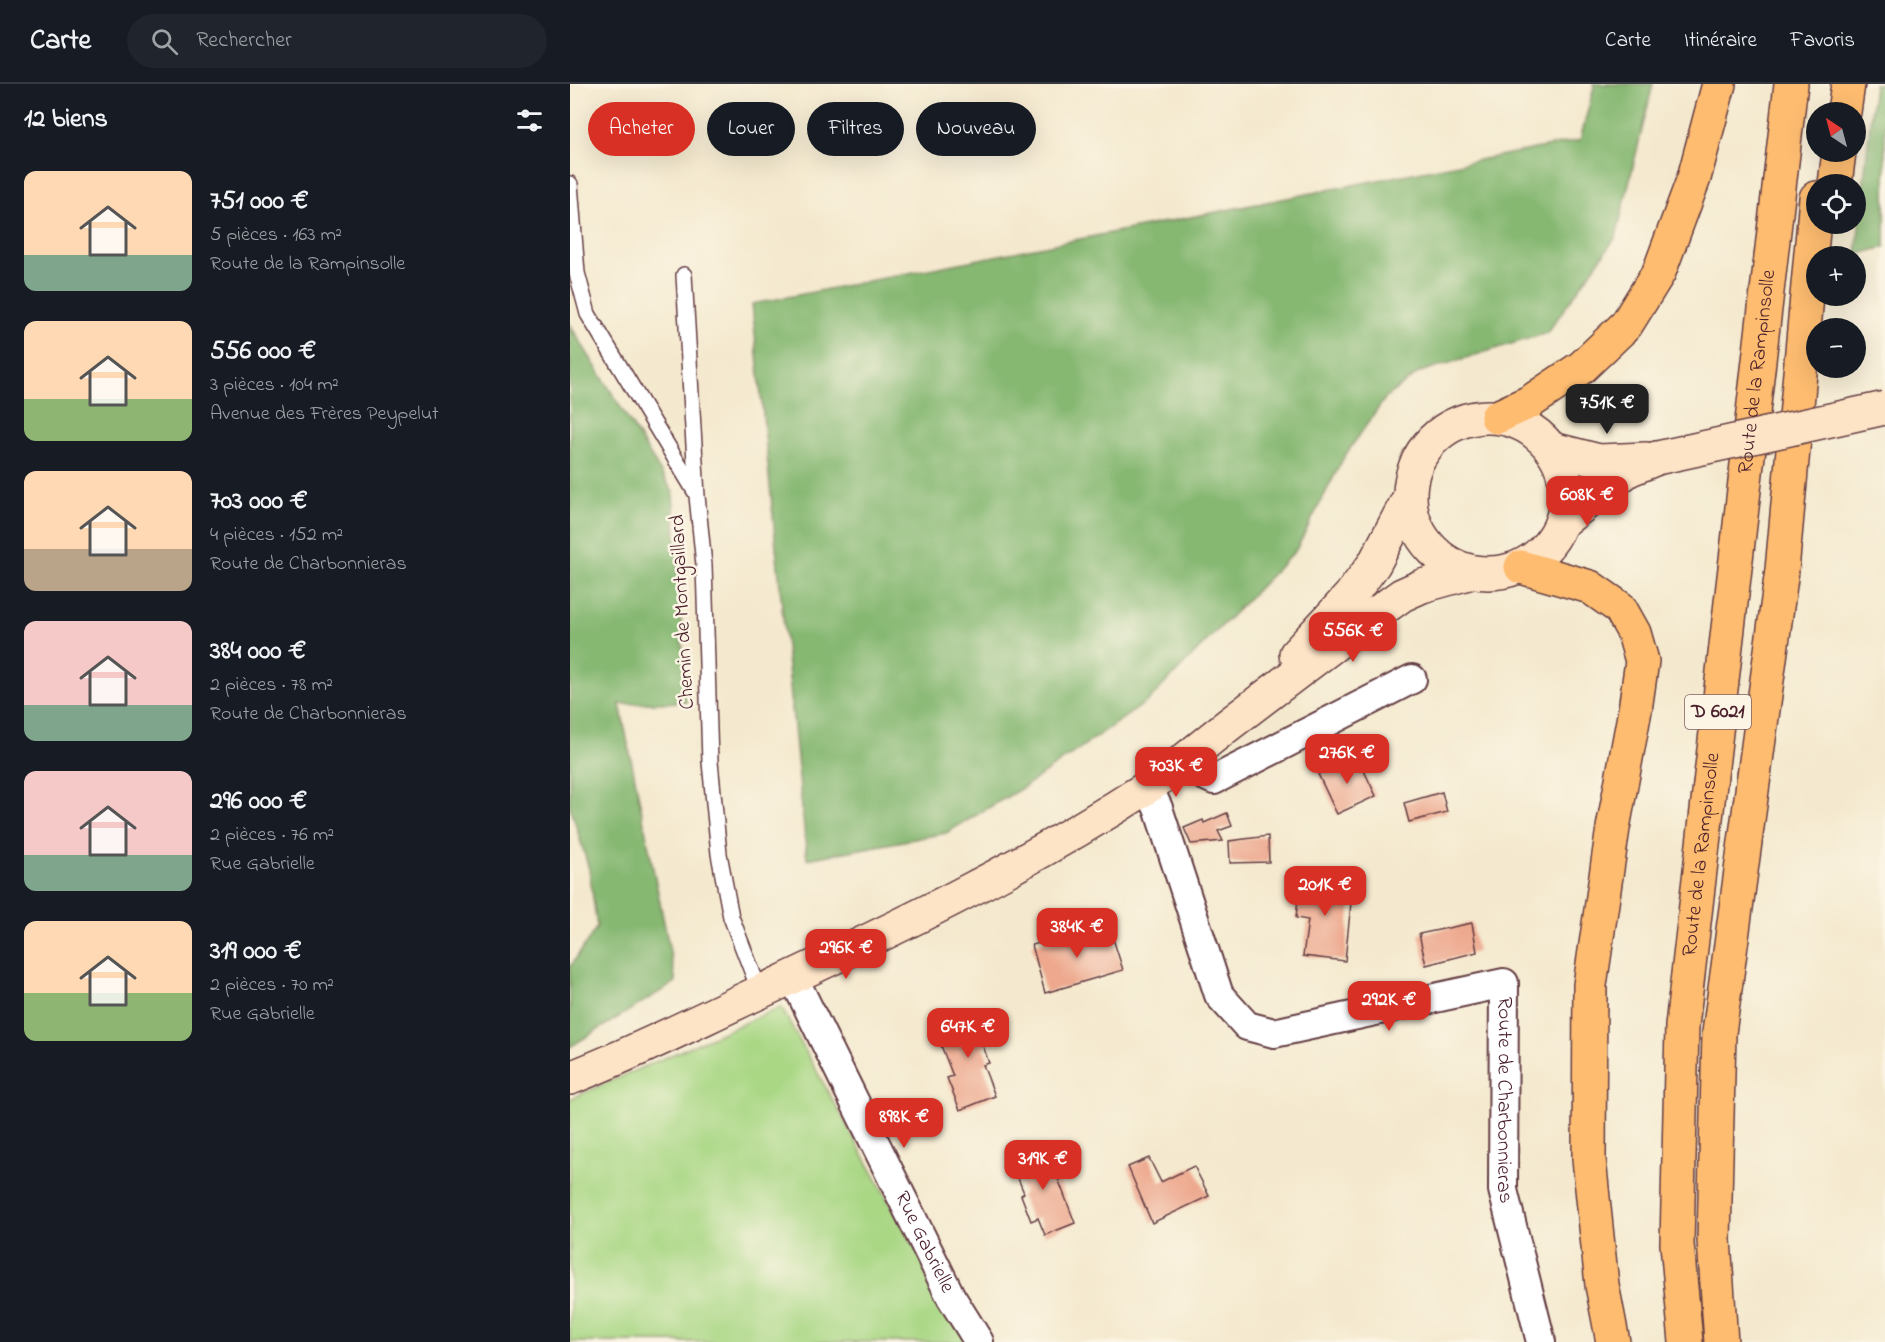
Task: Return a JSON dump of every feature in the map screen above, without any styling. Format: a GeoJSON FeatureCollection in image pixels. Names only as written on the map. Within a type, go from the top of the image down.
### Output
{"type":"FeatureCollection","features":[{"type":"Feature","properties":{"kind":"main road"},"geometry":{"type":"LineString","coordinates":[[1497,417],[1530,402],[1582,367],[1626,325],[1659,272],[1694,178],[1719,84]]}},
{"type":"Feature","properties":{"kind":"main road","name":"Route de la Rampinsolle"},"geometry":{"type":"LineString","coordinates":[[1686,1342],[1677,1244],[1682,1026],[1791,84]]}},
{"type":"Feature","properties":{"kind":"main road"},"geometry":{"type":"LineString","coordinates":[[1825,102],[1827,84]]}},
{"type":"Feature","properties":{"kind":"main road"},"geometry":{"type":"LineString","coordinates":[[1845,102],[1848,84]]}},
{"type":"Feature","properties":{"kind":"main road","name":"Route de la Rampinsolle"},"geometry":{"type":"LineString","coordinates":[[1720,1342],[1714,1240],[1719,1033],[1782,570],[1813,234]]}},
{"type":"Feature","properties":{"kind":"main road","name":"D 6021"},"geometry":{"type":"LineString","coordinates":[[1782,570],[1818,306]]}},
{"type":"Feature","properties":{"kind":"main road"},"geometry":{"type":"LineString","coordinates":[[1552,449],[1599,461],[1657,458],[1885,408]]}},
{"type":"Feature","properties":{"kind":"main road"},"geometry":{"type":"LineString","coordinates":[[570,1078],[606,1064],[954,900],[1093,822],[1187,759],[1224,728],[1402,595],[1422,586],[1472,572],[1497,573],[1521,567],[1539,556],[1552,541],[1562,522],[1567,497],[1564,472],[1552,449],[1537,433],[1518,422],[1497,417],[1470,418],[1445,429],[1426,447],[1413,471],[1409,498],[1374,564],[1350,596],[1224,728]]}},
{"type":"Feature","properties":{"kind":"main road"},"geometry":{"type":"LineString","coordinates":[[1562,522],[1628,470],[1657,458]]}},
{"type":"Feature","properties":{"kind":"main road"},"geometry":{"type":"LineString","coordinates":[[1409,498],[1414,523],[1428,546],[1448,562],[1472,572]]}},
{"type":"Feature","properties":{"kind":"main road"},"geometry":{"type":"LineString","coordinates":[[1521,567],[1590,587],[1620,608],[1634,633],[1642,661],[1612,828],[1590,985],[1589,1159],[1602,1285],[1613,1342]]}},
{"type":"Feature","properties":{"kind":"street"},"geometry":{"type":"LineString","coordinates":[[1187,759],[1198,773],[1214,780],[1412,679]]}},
{"type":"Feature","properties":{"kind":"street","name":"Route de Charbonnieras"},"geometry":{"type":"LineString","coordinates":[[1148,787],[1158,808],[1219,995],[1247,1026],[1274,1033],[1504,983],[1503,1190],[1541,1342]]}},
{"type":"Feature","properties":{"kind":"street","name":"Rue Gabrielle"},"geometry":{"type":"LineString","coordinates":[[793,977],[951,1297],[979,1342]]}},
{"type":"Feature","properties":{"kind":"lane","name":"Chemin de Montgaillard"},"geometry":{"type":"LineString","coordinates":[[570,184],[577,273],[588,314],[697,496],[704,565],[710,762],[719,854],[731,917],[760,992]]}},
{"type":"Feature","properties":{"kind":"lane"},"geometry":{"type":"LineString","coordinates":[[684,275],[697,496]]}},
{"type":"Feature","properties":{"kind":"green space"},"geometry":{"type":"Polygon","coordinates":[[[1593,84],[1653,84],[1616,237],[1547,333],[1420,372],[1386,397],[1344,457],[1296,550],[1148,701],[1027,785],[946,833],[807,859],[752,304],[1580,140],[1593,84]]]}},
{"type":"Feature","properties":{"kind":"green space"},"geometry":{"type":"Polygon","coordinates":[[[1874,84],[1885,84],[1885,247],[1866,252],[1866,246],[1857,246],[1858,234],[1866,234],[1866,160],[1874,84]]]}},
{"type":"Feature","properties":{"kind":"green space"},"geometry":{"type":"Polygon","coordinates":[[[570,325],[673,492],[686,702],[620,704],[676,982],[570,1047],[570,967],[597,927],[589,869],[570,806],[570,325]]]}},
{"type":"Feature","properties":{"kind":"green space"},"geometry":{"type":"Polygon","coordinates":[[[781,1007],[967,1342],[570,1342],[570,1099],[781,1007]]]}},
{"type":"Feature","properties":{"kind":"building"},"geometry":{"type":"Polygon","coordinates":[[[1357,756],[1376,796],[1337,814],[1318,774],[1357,756]]]}},
{"type":"Feature","properties":{"kind":"building"},"geometry":{"type":"Polygon","coordinates":[[[1442,792],[1447,812],[1409,822],[1404,803],[1442,792]]]}},
{"type":"Feature","properties":{"kind":"building"},"geometry":{"type":"Polygon","coordinates":[[[1227,813],[1232,826],[1218,831],[1223,841],[1191,844],[1184,828],[1203,820],[1204,823],[1227,813]]]}},
{"type":"Feature","properties":{"kind":"building"},"geometry":{"type":"Polygon","coordinates":[[[1268,836],[1269,862],[1230,863],[1229,841],[1268,836]]]}},
{"type":"Feature","properties":{"kind":"building"},"geometry":{"type":"Polygon","coordinates":[[[1300,878],[1353,883],[1345,961],[1303,956],[1308,920],[1296,918],[1300,878]]]}},
{"type":"Feature","properties":{"kind":"building"},"geometry":{"type":"Polygon","coordinates":[[[1472,923],[1477,952],[1426,965],[1419,934],[1472,923]]]}},
{"type":"Feature","properties":{"kind":"building"},"geometry":{"type":"Polygon","coordinates":[[[1109,926],[1123,970],[1045,993],[1032,945],[1047,941],[1048,944],[1109,926]]]}},
{"type":"Feature","properties":{"kind":"building"},"geometry":{"type":"Polygon","coordinates":[[[980,1010],[992,1042],[983,1046],[989,1063],[983,1065],[995,1096],[960,1110],[947,1078],[953,1076],[940,1043],[946,1041],[940,1025],[980,1010]]]}},
{"type":"Feature","properties":{"kind":"building"},"geometry":{"type":"Polygon","coordinates":[[[1046,1147],[1075,1223],[1045,1235],[1038,1218],[1031,1221],[1021,1195],[1024,1193],[1011,1161],[1046,1147]]]}},
{"type":"Feature","properties":{"kind":"building"},"geometry":{"type":"Polygon","coordinates":[[[1149,1158],[1161,1182],[1194,1166],[1209,1196],[1152,1223],[1128,1167],[1149,1158]]]}}]}
